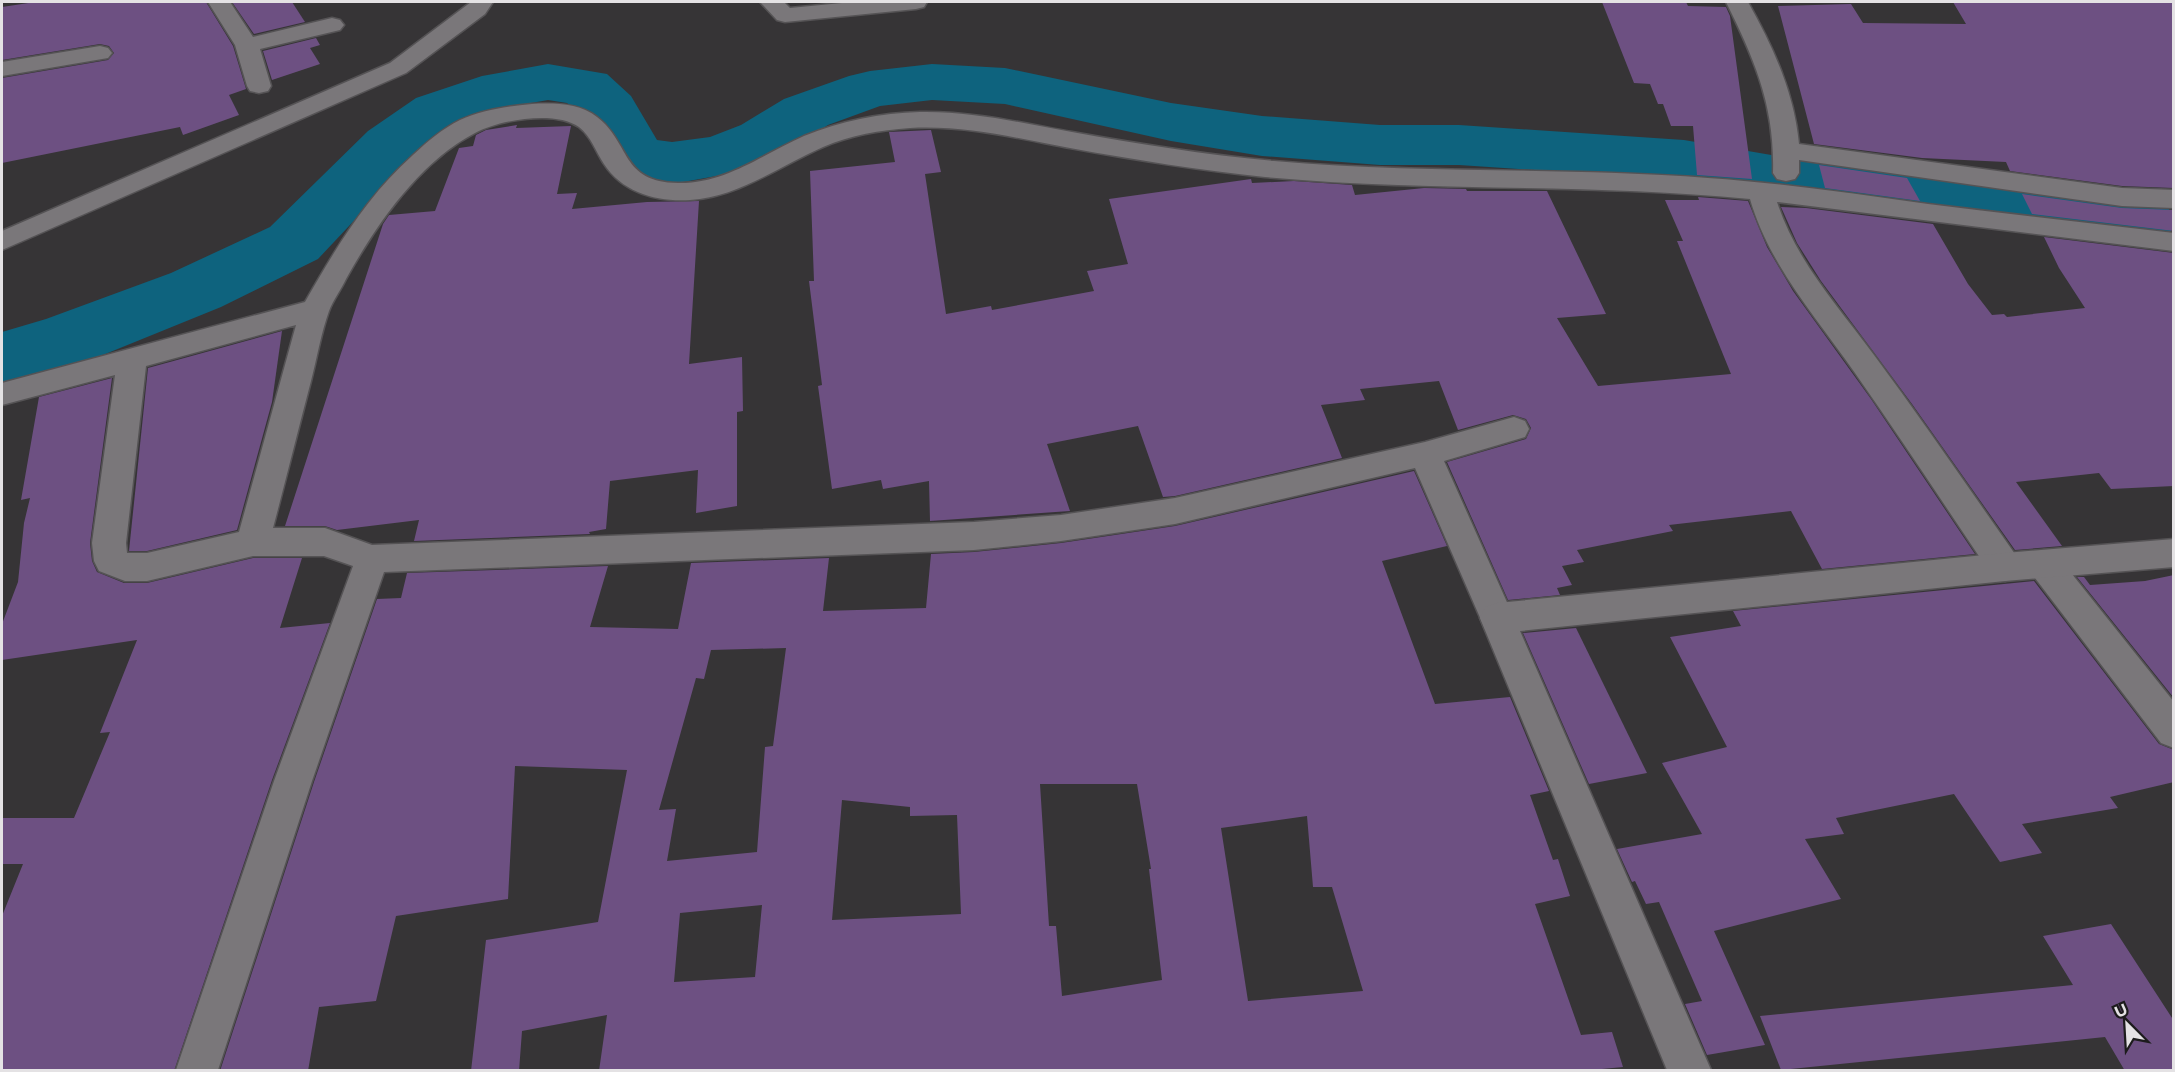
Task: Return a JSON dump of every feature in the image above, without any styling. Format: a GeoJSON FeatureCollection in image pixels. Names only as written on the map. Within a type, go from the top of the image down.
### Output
{"type":"FeatureCollection","features":[{"type":"Feature","properties":{"kind":"street"},"geometry":{"type":"LineString","coordinates":[[219,2],[247,45],[259,86]]}},
{"type":"Feature","properties":{"kind":"street"},"geometry":{"type":"LineString","coordinates":[[2,241],[398,68],[477,9],[483,2]]}},
{"type":"Feature","properties":{"kind":"street"},"geometry":{"type":"LineString","coordinates":[[771,2],[785,15],[916,2]]}},
{"type":"Feature","properties":{"kind":"street"},"geometry":{"type":"LineString","coordinates":[[1737,2],[1767,58],[1779,93],[1787,153],[1776,190],[1765,210],[1776,235],[1794,265],[2005,567]]}},
{"type":"Feature","properties":{"kind":"street"},"geometry":{"type":"LineString","coordinates":[[247,45],[332,24]]}},
{"type":"Feature","properties":{"kind":"street"},"geometry":{"type":"LineString","coordinates":[[2,69],[100,53]]}},
{"type":"Feature","properties":{"kind":"street"},"geometry":{"type":"LineString","coordinates":[[253,542],[315,310],[351,247],[388,193],[444,140],[478,122],[509,114],[564,112],[587,121],[601,137],[614,160],[630,181],[650,189],[687,192],[732,183],[810,143],[842,131],[881,122],[960,120],[1205,162],[1300,172],[1391,177],[1677,184],[1776,190],[1968,218],[2174,242]]}},
{"type":"Feature","properties":{"kind":"street"},"geometry":{"type":"LineString","coordinates":[[1787,153],[2122,198],[2174,199]]}},
{"type":"Feature","properties":{"kind":"street"},"geometry":{"type":"LineString","coordinates":[[2,394],[315,310]]}},
{"type":"Feature","properties":{"kind":"street"},"geometry":{"type":"LineString","coordinates":[[132,358],[109,543],[111,561],[125,567],[147,567],[253,542],[325,542],[372,560],[974,536],[1061,528],[1175,511],[1425,454],[1514,429]]}},
{"type":"Feature","properties":{"kind":"street"},"geometry":{"type":"LineString","coordinates":[[1425,454],[1689,1071]]}},
{"type":"Feature","properties":{"kind":"street"},"geometry":{"type":"LineString","coordinates":[[1497,618],[2005,567],[2174,553]]}},
{"type":"Feature","properties":{"kind":"street"},"geometry":{"type":"LineString","coordinates":[[196,1071],[293,781],[372,560]]}},
{"type":"Feature","properties":{"kind":"street"},"geometry":{"type":"LineString","coordinates":[[2044,564],[2174,731]]}},
{"type":"Feature","properties":{"kind":"building"},"geometry":{"type":"Polygon","coordinates":[[[35,2],[206,2],[233,46],[246,89],[229,95],[239,115],[183,135],[180,127],[2,163],[2,78],[108,60],[114,53],[109,46],[100,44],[2,60],[2,7],[35,2]]]}},
{"type":"Feature","properties":{"kind":"building"},"geometry":{"type":"Polygon","coordinates":[[[232,2],[292,2],[305,22],[254,34],[232,2]]]}},
{"type":"Feature","properties":{"kind":"building"},"geometry":{"type":"Polygon","coordinates":[[[1602,2],[1686,2],[1688,6],[1726,7],[1730,16],[1752,179],[1697,175],[1693,126],[1671,126],[1663,104],[1658,104],[1650,84],[1634,83],[1602,2]]]}},
{"type":"Feature","properties":{"kind":"building"},"geometry":{"type":"Polygon","coordinates":[[[1953,2],[2174,2],[2174,188],[2122,186],[2010,171],[2006,162],[1922,158],[1814,144],[1778,6],[1851,4],[1863,23],[1966,24],[1953,2]]]}},
{"type":"Feature","properties":{"kind":"building"},"geometry":{"type":"Polygon","coordinates":[[[316,38],[320,45],[310,48],[320,64],[272,80],[263,51],[316,38]]]}},
{"type":"Feature","properties":{"kind":"building"},"geometry":{"type":"Polygon","coordinates":[[[517,125],[516,128],[571,126],[557,194],[577,193],[572,209],[647,202],[699,201],[689,364],[742,357],[743,411],[737,412],[737,506],[696,513],[698,470],[610,481],[606,529],[589,532],[590,534],[414,541],[419,520],[337,530],[325,526],[285,526],[383,224],[389,215],[435,211],[459,148],[473,146],[476,135],[486,130],[517,125]]]}},
{"type":"Feature","properties":{"kind":"building"},"geometry":{"type":"Polygon","coordinates":[[[931,130],[941,172],[925,174],[946,314],[991,306],[992,310],[1094,291],[1087,271],[1128,264],[1109,199],[1251,179],[1252,183],[1294,181],[1352,185],[1355,195],[1424,188],[1466,189],[1467,191],[1547,191],[1606,314],[1557,318],[1598,386],[1731,374],[1677,241],[1683,241],[1665,200],[1699,200],[1698,197],[1748,201],[1767,247],[1793,291],[1871,399],[1975,554],[1822,569],[1791,511],[1669,525],[1673,531],[1577,550],[1584,562],[1562,566],[1572,585],[1557,588],[1560,595],[1508,600],[1447,462],[1526,439],[1531,428],[1526,419],[1513,415],[1458,430],[1439,381],[1360,389],[1365,400],[1321,405],[1342,458],[1175,496],[1163,497],[1138,426],[1047,444],[1070,511],[930,521],[929,481],[883,489],[881,480],[832,489],[818,386],[822,385],[809,281],[814,281],[810,171],[895,162],[889,132],[931,130]]]}},
{"type":"Feature","properties":{"kind":"building"},"geometry":{"type":"Polygon","coordinates":[[[1819,165],[1907,178],[1920,201],[1825,188],[1819,165]]]}},
{"type":"Feature","properties":{"kind":"building"},"geometry":{"type":"Polygon","coordinates":[[[2022,194],[2122,208],[2174,210],[2174,231],[2032,214],[2022,194]]]}},
{"type":"Feature","properties":{"kind":"building"},"geometry":{"type":"Polygon","coordinates":[[[1781,207],[1933,224],[1968,284],[1992,315],[2004,314],[2007,317],[2085,308],[2059,268],[2044,237],[2174,253],[2174,486],[2111,489],[2099,473],[2016,482],[2062,546],[2015,550],[1912,404],[1821,281],[1797,243],[1781,207]]]}},
{"type":"Feature","properties":{"kind":"building"},"geometry":{"type":"Polygon","coordinates":[[[282,331],[272,402],[237,530],[147,551],[129,551],[148,368],[282,331]]]}},
{"type":"Feature","properties":{"kind":"building"},"geometry":{"type":"Polygon","coordinates":[[[112,378],[90,543],[92,561],[97,572],[124,583],[147,583],[253,558],[302,558],[280,628],[330,623],[272,780],[174,1071],[2,1071],[2,916],[23,864],[2,864],[2,818],[74,818],[110,732],[100,733],[137,640],[2,660],[2,624],[18,582],[24,523],[30,498],[21,500],[39,397],[112,378]]]}},
{"type":"Feature","properties":{"kind":"building"},"geometry":{"type":"Polygon","coordinates":[[[1414,471],[1447,546],[1382,561],[1435,704],[1510,697],[1549,791],[1530,795],[1553,860],[1558,859],[1570,896],[1535,904],[1581,1035],[1612,1032],[1623,1067],[1581,1071],[599,1071],[607,1015],[522,1031],[519,1071],[471,1071],[486,940],[598,922],[627,770],[515,766],[508,899],[396,916],[376,1001],[319,1007],[308,1071],[220,1071],[314,782],[377,599],[401,598],[407,573],[608,566],[590,627],[678,629],[691,563],[829,558],[823,611],[926,608],[931,554],[1061,543],[1175,526],[1414,471]],[[786,648],[711,650],[704,679],[696,678],[659,810],[676,809],[667,861],[757,852],[765,747],[773,746],[786,648]],[[1040,784],[1049,926],[1056,926],[1062,996],[1162,980],[1149,869],[1151,869],[1137,784],[1040,784]],[[842,800],[832,920],[961,914],[957,815],[910,816],[910,807],[842,800]],[[1307,816],[1221,828],[1248,1001],[1363,991],[1332,887],[1313,887],[1307,816]],[[762,905],[680,913],[674,982],[755,977],[762,905]]]}},
{"type":"Feature","properties":{"kind":"building"},"geometry":{"type":"Polygon","coordinates":[[[2174,575],[2174,698],[2077,577],[2084,577],[2090,585],[2145,581],[2174,575]]]}},
{"type":"Feature","properties":{"kind":"building"},"geometry":{"type":"Polygon","coordinates":[[[2034,581],[2159,744],[2174,750],[2174,782],[2110,797],[2118,808],[2022,824],[2042,853],[2000,862],[1954,794],[1836,818],[1844,834],[1805,839],[1841,899],[1714,931],[1765,1045],[1707,1055],[1685,1004],[1702,1001],[1659,902],[1646,904],[1635,881],[1632,882],[1617,849],[1702,834],[1662,763],[1727,747],[1670,637],[1741,626],[1733,611],[2034,581]]]}},
{"type":"Feature","properties":{"kind":"building"},"geometry":{"type":"Polygon","coordinates":[[[1576,628],[1647,773],[1589,784],[1523,633],[1576,628]]]}},
{"type":"Feature","properties":{"kind":"building"},"geometry":{"type":"Polygon","coordinates":[[[2111,924],[2174,1021],[2174,1071],[2125,1071],[2105,1037],[1781,1070],[1760,1016],[2073,985],[2043,936],[2111,924]]]}},
{"type":"Feature","properties":{"kind":"waterway"},"geometry":{"type":"LineString","coordinates":[[2,359],[67,340],[196,290],[294,243],[390,145],[438,111],[503,89],[548,82],[586,87],[609,109],[634,156],[672,163],[722,155],[763,139],[806,112],[870,89],[932,82],[1005,86],[1171,122],[1262,136],[1380,145],[1459,145],[1684,160],[1806,182],[1941,196],[2038,211],[2143,222]]}}]}
